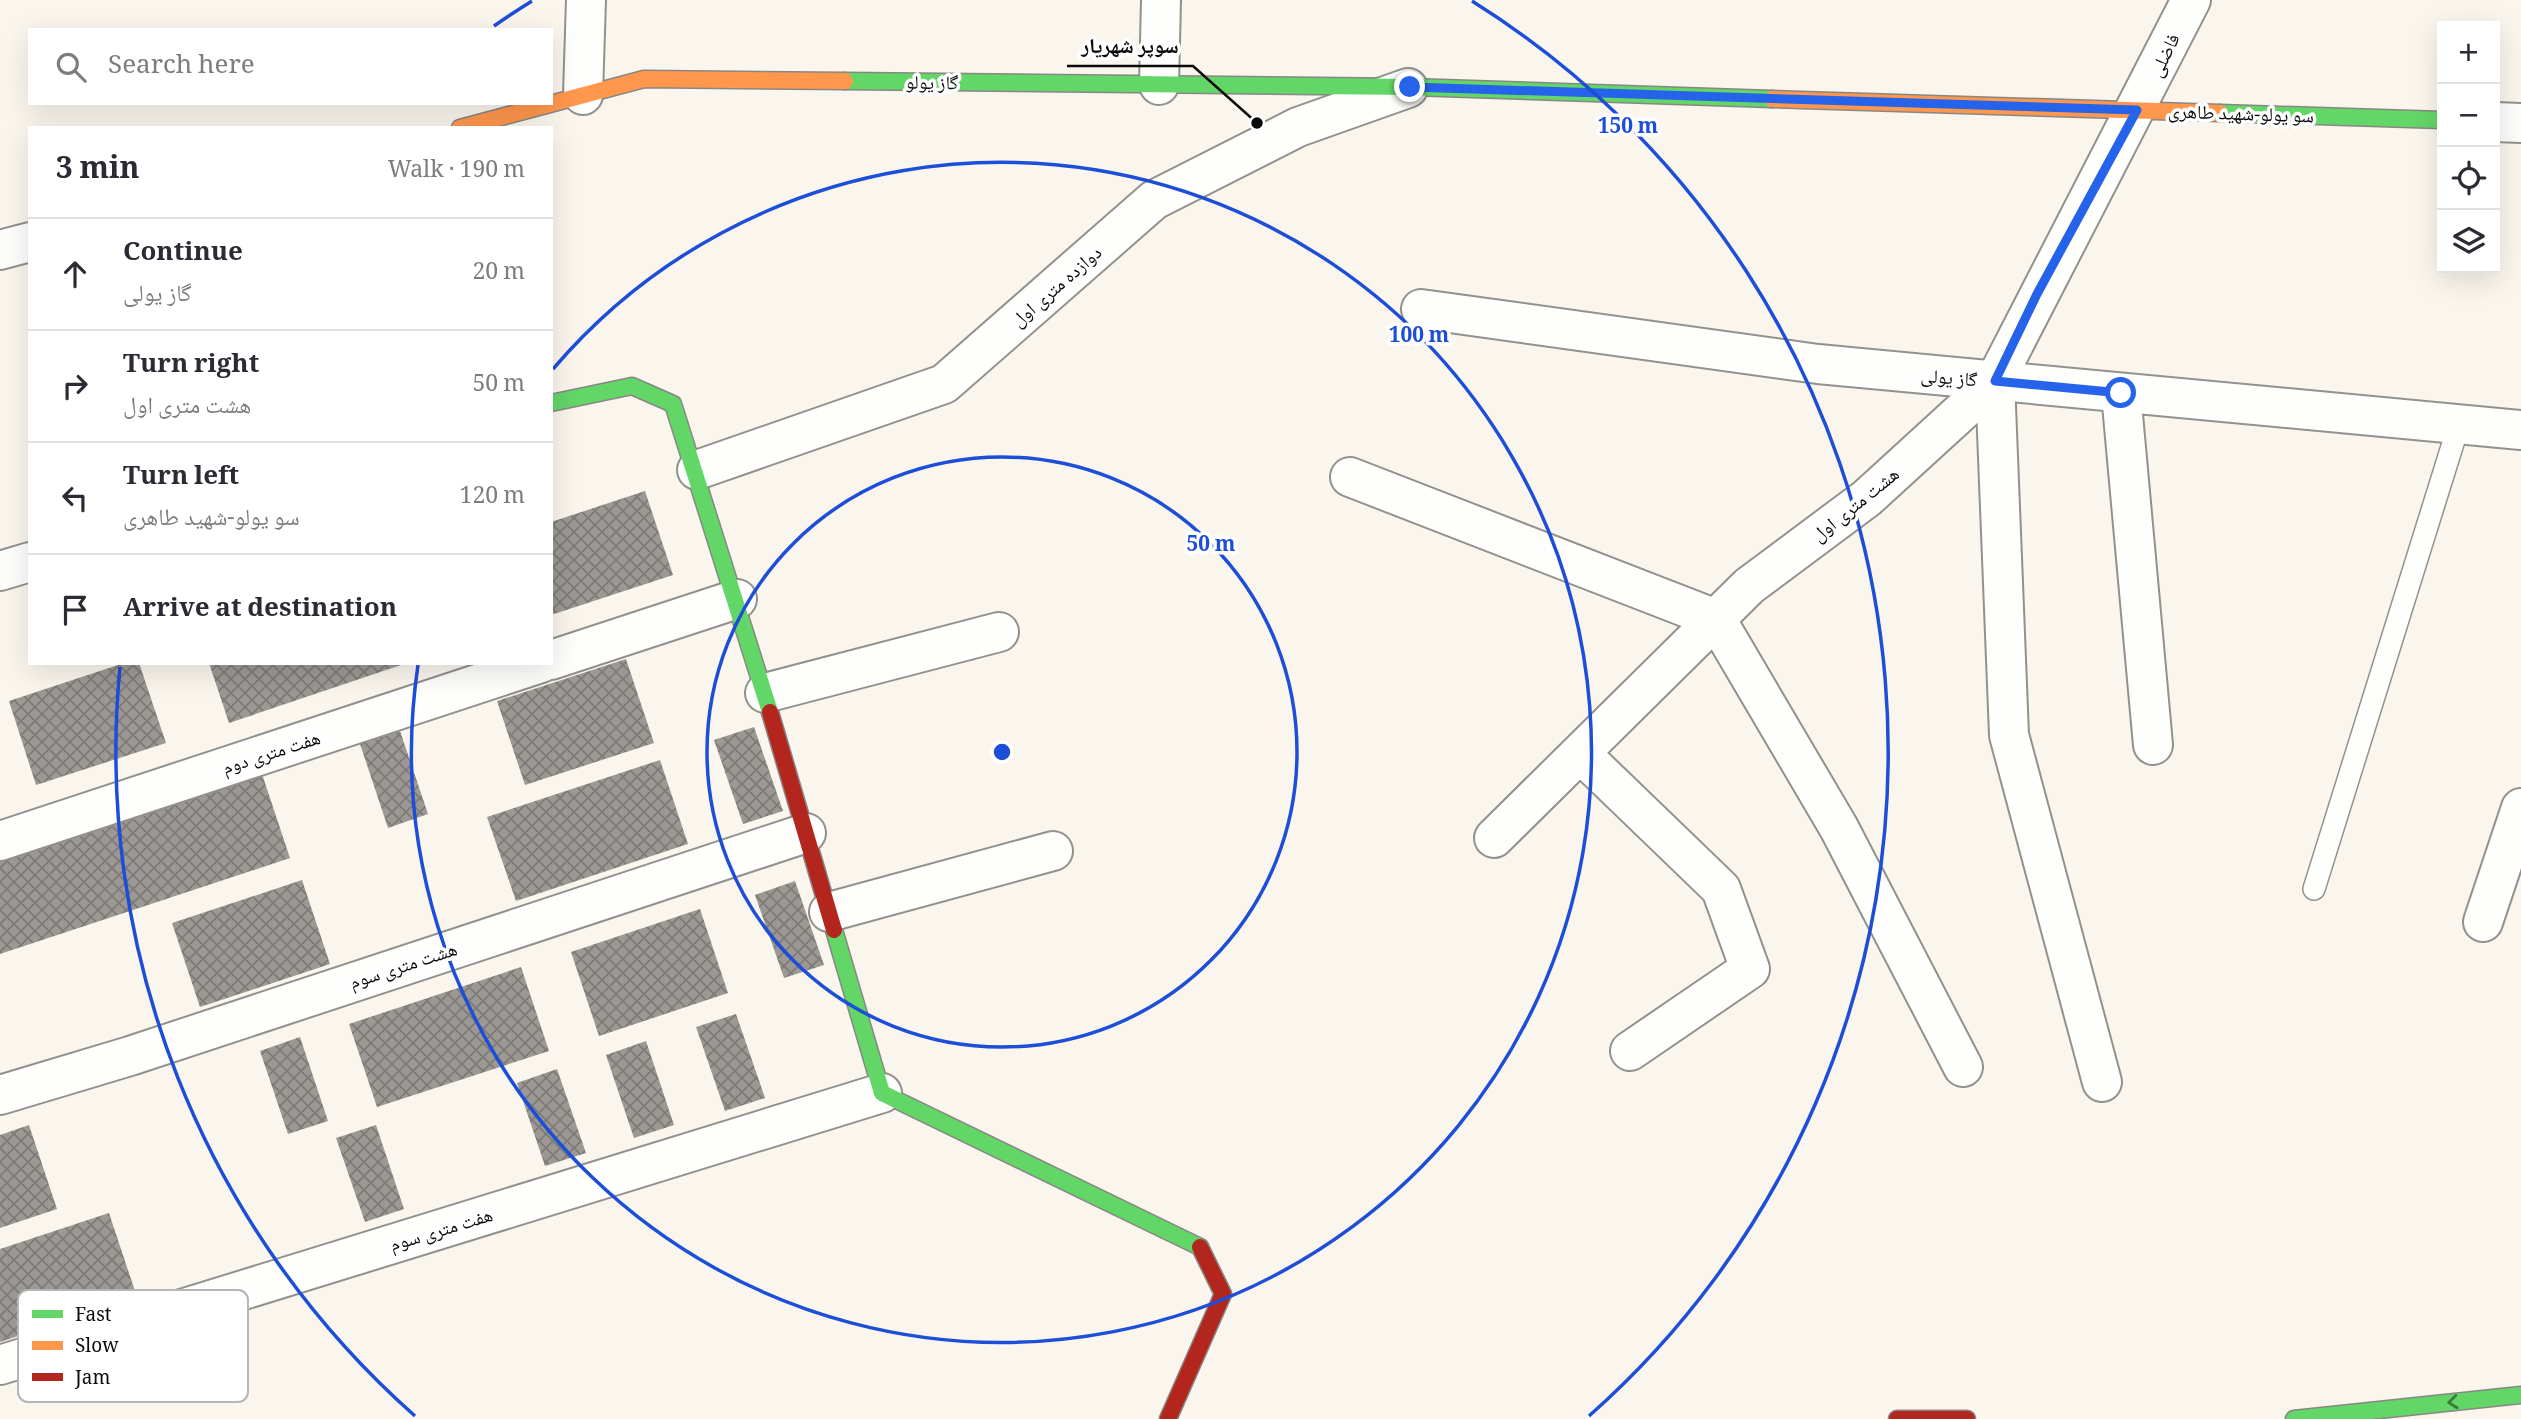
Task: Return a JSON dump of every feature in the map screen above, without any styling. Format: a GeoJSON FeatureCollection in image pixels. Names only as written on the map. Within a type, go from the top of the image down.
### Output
{"type":"FeatureCollection","features":[{"type":"Feature","properties":{"kind":"main road","name":"گاز یولو"},"geometry":{"type":"LineString","coordinates":[[553,103],[644,79],[1410,87]]}},
{"type":"Feature","properties":{"kind":"main road","name":"سو یولو-شهید طاهری"},"geometry":{"type":"LineString","coordinates":[[1410,87],[2437,120]]}},
{"type":"Feature","properties":{"kind":"main road","name":"گاز یولو"},"geometry":{"type":"LineString","coordinates":[[467,126],[546,105]]}},
{"type":"Feature","properties":{"kind":"main road"},"geometry":{"type":"LineString","coordinates":[[553,403],[632,386],[673,404],[697,470],[737,599],[882,1093],[1199,1245],[1223,1294],[1178,1402],[1168,1419]]}},
{"type":"Feature","properties":{"kind":"main road"},"geometry":{"type":"LineString","coordinates":[[2294,1419],[2521,1395]]}},
{"type":"Feature","properties":{"kind":"main road"},"geometry":{"type":"LineString","coordinates":[[1897,1419],[1967,1419]]}},
{"type":"Feature","properties":{"kind":"street"},"geometry":{"type":"LineString","coordinates":[[583,95],[586,0]]}},
{"type":"Feature","properties":{"kind":"street"},"geometry":{"type":"LineString","coordinates":[[1159,85],[1161,0]]}},
{"type":"Feature","properties":{"kind":"street","name":"فاضلی"},"geometry":{"type":"LineString","coordinates":[[2137,110],[2191,0]]}},
{"type":"Feature","properties":{"kind":"street","name":"دوازده متری اول"},"geometry":{"type":"LineString","coordinates":[[697,470],[944,384],[1154,200],[1298,127],[1410,87]]}},
{"type":"Feature","properties":{"kind":"street","name":"هشت متری اول"},"geometry":{"type":"LineString","coordinates":[[1494,838],[1749,586],[1867,498],[1995,381],[2037,294],[2137,110]]}},
{"type":"Feature","properties":{"kind":"street"},"geometry":{"type":"LineString","coordinates":[[2500,122],[2521,123]]}},
{"type":"Feature","properties":{"kind":"street"},"geometry":{"type":"LineString","coordinates":[[0,250],[28,243]]}},
{"type":"Feature","properties":{"kind":"street","name":"گاز یولی"},"geometry":{"type":"LineString","coordinates":[[1421,309],[1818,365],[2521,430]]}},
{"type":"Feature","properties":{"kind":"street"},"geometry":{"type":"LineString","coordinates":[[1995,381],[2009,735],[2102,1082]]}},
{"type":"Feature","properties":{"kind":"street"},"geometry":{"type":"LineString","coordinates":[[2121,393],[2153,745]]}},
{"type":"Feature","properties":{"kind":"street"},"geometry":{"type":"LineString","coordinates":[[1350,477],[1716,619],[1839,828],[1963,1067]]}},
{"type":"Feature","properties":{"kind":"street"},"geometry":{"type":"LineString","coordinates":[[0,571],[28,563]]}},
{"type":"Feature","properties":{"kind":"street"},"geometry":{"type":"LineString","coordinates":[[553,659],[737,599]]}},
{"type":"Feature","properties":{"kind":"street"},"geometry":{"type":"LineString","coordinates":[[765,693],[999,632]]}},
{"type":"Feature","properties":{"kind":"street","name":"هفت متری دوم"},"geometry":{"type":"LineString","coordinates":[[0,841],[535,665]]}},
{"type":"Feature","properties":{"kind":"street"},"geometry":{"type":"LineString","coordinates":[[1580,753],[1721,889],[1750,969],[1630,1051]]}},
{"type":"Feature","properties":{"kind":"street"},"geometry":{"type":"LineString","coordinates":[[2483,922],[2521,808]]}},
{"type":"Feature","properties":{"kind":"street","name":"هشت متری سوم"},"geometry":{"type":"LineString","coordinates":[[0,1095],[130,1056],[806,833]]}},
{"type":"Feature","properties":{"kind":"street"},"geometry":{"type":"LineString","coordinates":[[829,912],[1053,851]]}},
{"type":"Feature","properties":{"kind":"street","name":"هفت متری سوم"},"geometry":{"type":"LineString","coordinates":[[243,1290],[882,1093]]}},
{"type":"Feature","properties":{"kind":"street","name":"هفت متری سوم"},"geometry":{"type":"LineString","coordinates":[[0,1365],[18,1359]]}},
{"type":"Feature","properties":{"kind":"lane"},"geometry":{"type":"LineString","coordinates":[[2314,889],[2459,424]]}},
{"type":"Feature","properties":{"kind":"building"},"geometry":{"type":"Polygon","coordinates":[[[645,491],[673,575],[553,614],[553,521],[645,491]]]}},
{"type":"Feature","properties":{"kind":"building"},"geometry":{"type":"Polygon","coordinates":[[[626,659],[654,743],[525,785],[497,701],[626,659]]]}},
{"type":"Feature","properties":{"kind":"building"},"geometry":{"type":"Polygon","coordinates":[[[118,665],[140,665],[166,743],[36,785],[9,701],[118,665]]]}},
{"type":"Feature","properties":{"kind":"building"},"geometry":{"type":"Polygon","coordinates":[[[210,665],[401,665],[229,723],[210,665]]]}},
{"type":"Feature","properties":{"kind":"building"},"geometry":{"type":"Polygon","coordinates":[[[754,727],[783,811],[743,824],[714,740],[754,727]]]}},
{"type":"Feature","properties":{"kind":"building"},"geometry":{"type":"Polygon","coordinates":[[[400,731],[428,814],[388,828],[360,744],[400,731]]]}},
{"type":"Feature","properties":{"kind":"building"},"geometry":{"type":"Polygon","coordinates":[[[660,760],[688,844],[516,901],[487,817],[660,760]]]}},
{"type":"Feature","properties":{"kind":"building"},"geometry":{"type":"Polygon","coordinates":[[[262,774],[290,858],[0,954],[0,861],[262,774]]]}},
{"type":"Feature","properties":{"kind":"building"},"geometry":{"type":"Polygon","coordinates":[[[302,880],[330,964],[200,1007],[172,923],[302,880]]]}},
{"type":"Feature","properties":{"kind":"building"},"geometry":{"type":"Polygon","coordinates":[[[795,881],[824,965],[784,978],[755,895],[795,881]]]}},
{"type":"Feature","properties":{"kind":"building"},"geometry":{"type":"Polygon","coordinates":[[[700,909],[728,993],[599,1036],[571,952],[700,909]]]}},
{"type":"Feature","properties":{"kind":"building"},"geometry":{"type":"Polygon","coordinates":[[[521,967],[549,1051],[377,1107],[349,1024],[521,967]]]}},
{"type":"Feature","properties":{"kind":"building"},"geometry":{"type":"Polygon","coordinates":[[[736,1014],[765,1098],[725,1111],[696,1027],[736,1014]]]}},
{"type":"Feature","properties":{"kind":"building"},"geometry":{"type":"Polygon","coordinates":[[[300,1037],[328,1121],[288,1134],[260,1051],[300,1037]]]}},
{"type":"Feature","properties":{"kind":"building"},"geometry":{"type":"Polygon","coordinates":[[[646,1041],[674,1125],[634,1138],[606,1055],[646,1041]]]}},
{"type":"Feature","properties":{"kind":"building"},"geometry":{"type":"Polygon","coordinates":[[[557,1069],[586,1153],[545,1166],[517,1083],[557,1069]]]}},
{"type":"Feature","properties":{"kind":"building"},"geometry":{"type":"Polygon","coordinates":[[[29,1125],[57,1209],[0,1228],[0,1135],[29,1125]]]}},
{"type":"Feature","properties":{"kind":"building"},"geometry":{"type":"Polygon","coordinates":[[[376,1125],[404,1209],[365,1222],[336,1138],[376,1125]]]}},
{"type":"Feature","properties":{"kind":"building"},"geometry":{"type":"Polygon","coordinates":[[[109,1213],[135,1290],[18,1290],[18,1336],[0,1342],[0,1249],[109,1213]]]}},
{"type":"Feature","properties":{"kind":"traffic: fast"},"geometry":{"type":"LineString","coordinates":[[845,81],[1410,87],[1772,99]]}},
{"type":"Feature","properties":{"kind":"traffic: fast"},"geometry":{"type":"LineString","coordinates":[[2220,113],[2437,120]]}},
{"type":"Feature","properties":{"kind":"traffic: fast"},"geometry":{"type":"LineString","coordinates":[[553,403],[632,386],[673,404],[770,712]]}},
{"type":"Feature","properties":{"kind":"traffic: fast"},"geometry":{"type":"LineString","coordinates":[[834,930],[882,1093],[1200,1247]]}},
{"type":"Feature","properties":{"kind":"traffic: fast"},"geometry":{"type":"LineString","coordinates":[[2294,1419],[2521,1395]]}},
{"type":"Feature","properties":{"kind":"traffic: slow"},"geometry":{"type":"LineString","coordinates":[[553,103],[644,79],[845,81]]}},
{"type":"Feature","properties":{"kind":"traffic: slow"},"geometry":{"type":"LineString","coordinates":[[1772,99],[2220,113]]}},
{"type":"Feature","properties":{"kind":"traffic: slow"},"geometry":{"type":"LineString","coordinates":[[468,126],[546,105]]}},
{"type":"Feature","properties":{"kind":"traffic: jam"},"geometry":{"type":"LineString","coordinates":[[770,712],[834,930]]}},
{"type":"Feature","properties":{"kind":"traffic: jam"},"geometry":{"type":"LineString","coordinates":[[1168,1419],[1223,1294],[1200,1247]]}},
{"type":"Feature","properties":{"kind":"traffic: jam"},"geometry":{"type":"LineString","coordinates":[[1897,1419],[1967,1419]]}},
{"type":"Feature","properties":{"kind":"place","name":"سوپر شهریار"},"geometry":{"type":"Point","coordinates":[1257,123]}},
{"type":"Feature","properties":{"kind":"route"},"geometry":{"type":"LineString","coordinates":[[1410,87],[2137,110],[2037,294],[1995,381],[2121,393]]}}]}
